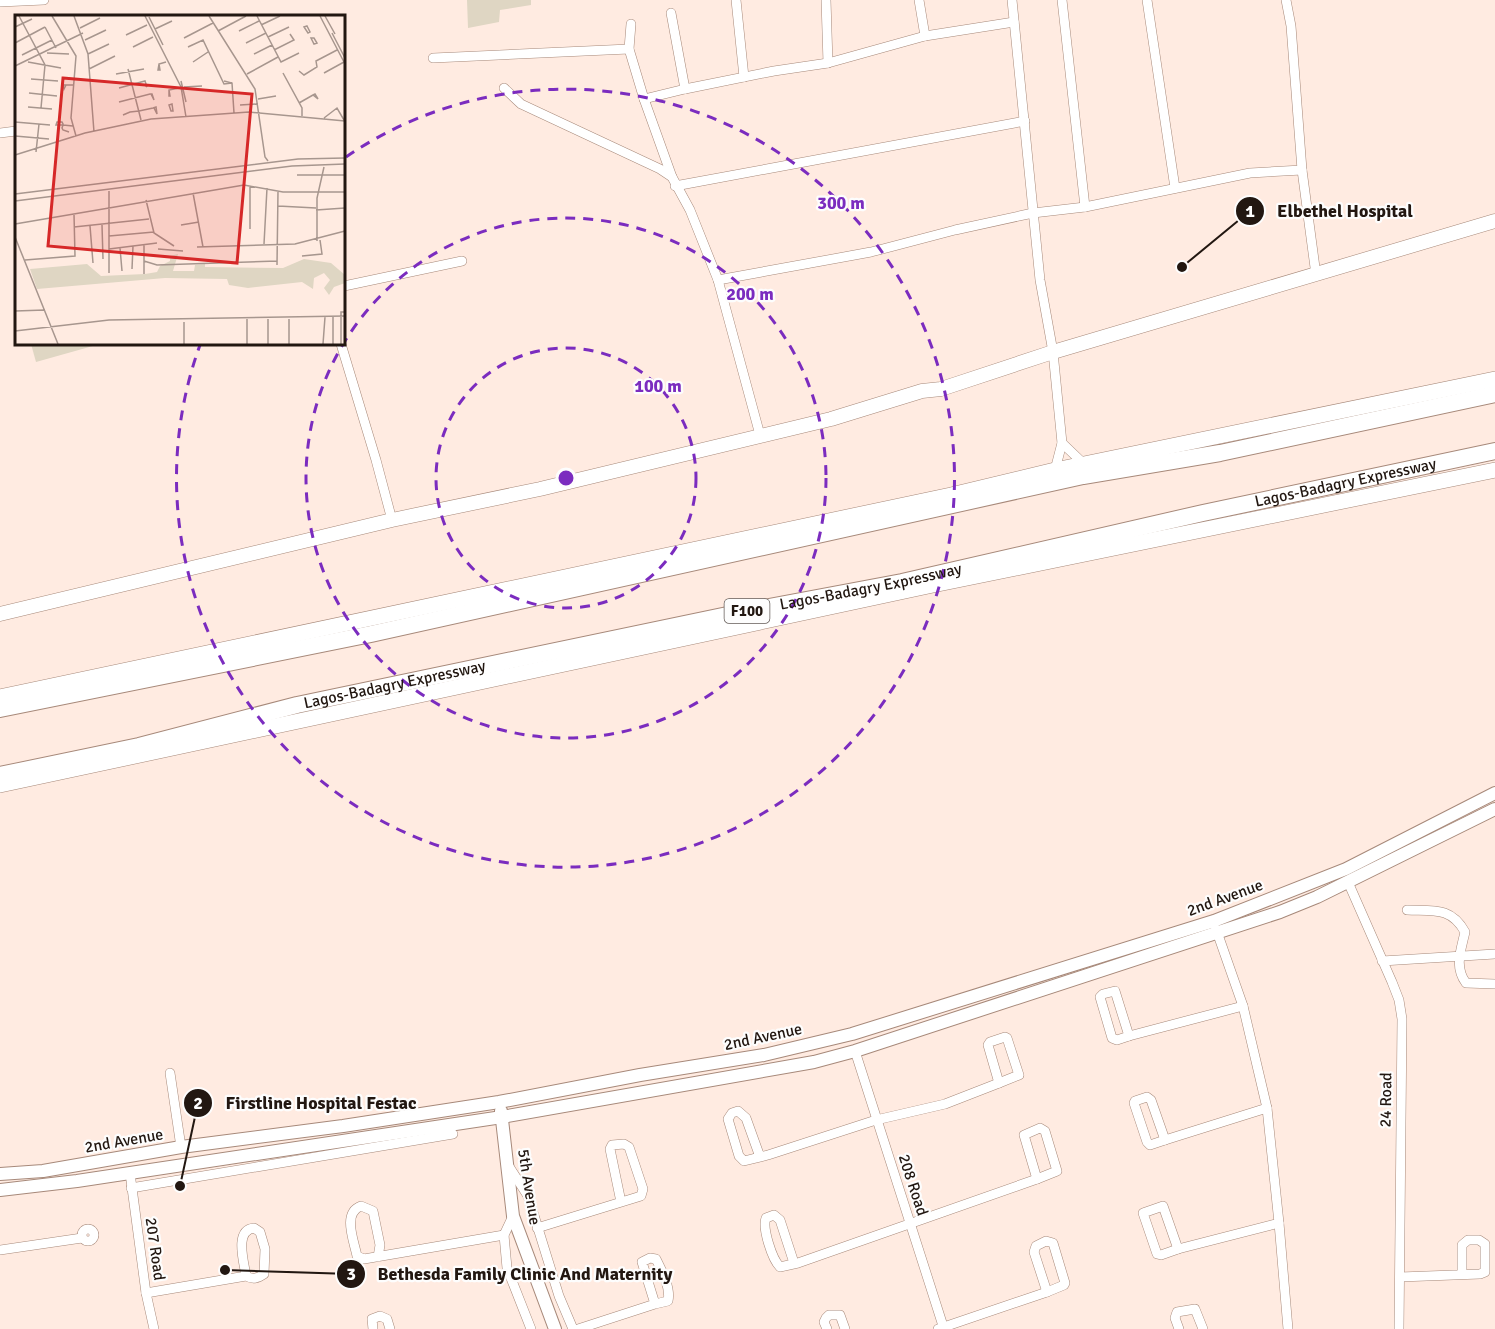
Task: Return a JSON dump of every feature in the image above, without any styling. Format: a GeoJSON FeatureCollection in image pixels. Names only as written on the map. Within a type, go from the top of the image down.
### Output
{"type":"FeatureCollection","features":[{"type":"Feature","properties":{"kind":"highway"},"geometry":{"type":"LineString","coordinates":[[0,709],[394,629],[1083,476],[1220,453],[1495,394]]}},
{"type":"Feature","properties":{"kind":"highway","name":"Lagos-Badagry Expressway"},"geometry":{"type":"LineString","coordinates":[[0,775],[139,746],[297,705],[737,613],[902,582],[1203,513],[1495,451]]}},
{"type":"Feature","properties":{"kind":"main road"},"geometry":{"type":"LineString","coordinates":[[1315,271],[1495,213]]}},
{"type":"Feature","properties":{"kind":"main road"},"geometry":{"type":"LineString","coordinates":[[0,615],[392,520],[540,489],[831,419],[922,391],[941,389],[1052,349],[1315,271],[1495,221]]}},
{"type":"Feature","properties":{"kind":"main road"},"geometry":{"type":"LineString","coordinates":[[0,697],[958,494],[1056,470],[1495,379]]}},
{"type":"Feature","properties":{"kind":"main road","name":"Lagos-Badagry Expressway"},"geometry":{"type":"LineString","coordinates":[[0,785],[922,588],[1495,470]]}},
{"type":"Feature","properties":{"kind":"street"},"geometry":{"type":"LineString","coordinates":[[0,2],[44,0]]}},
{"type":"Feature","properties":{"kind":"street"},"geometry":{"type":"LineString","coordinates":[[736,0],[744,77]]}},
{"type":"Feature","properties":{"kind":"street"},"geometry":{"type":"LineString","coordinates":[[826,0],[828,63]]}},
{"type":"Feature","properties":{"kind":"street"},"geometry":{"type":"LineString","coordinates":[[919,0],[925,36]]}},
{"type":"Feature","properties":{"kind":"street"},"geometry":{"type":"LineString","coordinates":[[1012,0],[1040,280],[1052,349],[1062,443],[1056,470]]}},
{"type":"Feature","properties":{"kind":"street"},"geometry":{"type":"LineString","coordinates":[[1062,0],[1085,207]]}},
{"type":"Feature","properties":{"kind":"street"},"geometry":{"type":"LineString","coordinates":[[1147,0],[1175,188]]}},
{"type":"Feature","properties":{"kind":"street"},"geometry":{"type":"LineString","coordinates":[[1286,0],[1291,26],[1302,170],[1315,271]]}},
{"type":"Feature","properties":{"kind":"street"},"geometry":{"type":"LineString","coordinates":[[671,13],[685,89]]}},
{"type":"Feature","properties":{"kind":"street"},"geometry":{"type":"LineString","coordinates":[[644,99],[744,77],[828,63],[925,36],[1014,22]]}},
{"type":"Feature","properties":{"kind":"street"},"geometry":{"type":"LineString","coordinates":[[631,24],[629,50],[644,99],[674,182],[690,210],[718,280],[760,435]]}},
{"type":"Feature","properties":{"kind":"street"},"geometry":{"type":"LineString","coordinates":[[433,58],[629,50]]}},
{"type":"Feature","properties":{"kind":"street"},"geometry":{"type":"LineString","coordinates":[[504,88],[521,104],[660,169],[674,182]]}},
{"type":"Feature","properties":{"kind":"street"},"geometry":{"type":"LineString","coordinates":[[674,182],[1025,121]]}},
{"type":"Feature","properties":{"kind":"street"},"geometry":{"type":"LineString","coordinates":[[0,133],[15,131]]}},
{"type":"Feature","properties":{"kind":"street"},"geometry":{"type":"LineString","coordinates":[[718,280],[871,252],[1033,213],[1085,207],[1250,173],[1302,170]]}},
{"type":"Feature","properties":{"kind":"street"},"geometry":{"type":"LineString","coordinates":[[345,286],[462,261]]}},
{"type":"Feature","properties":{"kind":"street"},"geometry":{"type":"LineString","coordinates":[[341,345],[392,520]]}},
{"type":"Feature","properties":{"kind":"street"},"geometry":{"type":"LineString","coordinates":[[1062,443],[1085,465]]}},
{"type":"Feature","properties":{"kind":"street","name":"2nd Avenue"},"geometry":{"type":"LineString","coordinates":[[0,1190],[130,1173],[502,1117],[773,1070],[855,1051],[1216,927],[1346,869],[1495,793]]}},
{"type":"Feature","properties":{"kind":"street","name":"2nd Avenue"},"geometry":{"type":"LineString","coordinates":[[0,1174],[43,1172],[181,1147],[343,1126],[499,1102],[640,1075],[764,1055],[852,1034],[1216,927],[1280,912],[1348,882],[1495,809]]}},
{"type":"Feature","properties":{"kind":"street","name":"24 Road"},"geometry":{"type":"LineString","coordinates":[[1348,882],[1392,982],[1399,1000],[1402,1019],[1399,1329]]}},
{"type":"Feature","properties":{"kind":"street"},"geometry":{"type":"LineString","coordinates":[[1407,910],[1446,912],[1456,918],[1465,932],[1459,957],[1459,970],[1466,983],[1495,984]]}},
{"type":"Feature","properties":{"kind":"street"},"geometry":{"type":"LineString","coordinates":[[1216,927],[1243,1006],[1267,1108],[1288,1329]]}},
{"type":"Feature","properties":{"kind":"street"},"geometry":{"type":"LineString","coordinates":[[1382,961],[1495,954]]}},
{"type":"Feature","properties":{"kind":"street"},"geometry":{"type":"LineString","coordinates":[[1129,1036],[1116,993],[1114,991],[1103,994],[1100,997],[1113,1038],[1117,1040],[1243,1006]]}},
{"type":"Feature","properties":{"kind":"street"},"geometry":{"type":"LineString","coordinates":[[760,1157],[746,1118],[738,1111],[732,1113],[728,1119],[744,1161],[760,1157],[876,1120],[945,1104],[999,1083],[1019,1075],[1005,1037],[990,1042],[988,1045],[999,1083]]}},
{"type":"Feature","properties":{"kind":"street","name":"208 Road"},"geometry":{"type":"LineString","coordinates":[[855,1051],[942,1328]]}},
{"type":"Feature","properties":{"kind":"street"},"geometry":{"type":"LineString","coordinates":[[171,1073],[181,1147]]}},
{"type":"Feature","properties":{"kind":"street"},"geometry":{"type":"LineString","coordinates":[[1164,1140],[1149,1098],[1135,1101],[1134,1104],[1150,1145],[1267,1108]]}},
{"type":"Feature","properties":{"kind":"street","name":"5th Avenue"},"geometry":{"type":"LineString","coordinates":[[499,1102],[513,1216],[555,1329]]}},
{"type":"Feature","properties":{"kind":"street"},"geometry":{"type":"LineString","coordinates":[[794,1263],[780,1220],[774,1215],[766,1218],[764,1225],[774,1261],[780,1267],[794,1263],[910,1223],[1037,1179],[1057,1172],[1045,1131],[1040,1128],[1025,1134],[1024,1138],[1037,1179]]}},
{"type":"Feature","properties":{"kind":"street"},"geometry":{"type":"LineString","coordinates":[[131,1188],[453,1134]]}},
{"type":"Feature","properties":{"kind":"street"},"geometry":{"type":"LineString","coordinates":[[537,1228],[641,1196],[643,1193],[629,1147],[624,1144],[612,1146],[610,1149],[621,1202]]}},
{"type":"Feature","properties":{"kind":"street"},"geometry":{"type":"LineString","coordinates":[[507,1164],[528,1196],[559,1296],[573,1329]]}},
{"type":"Feature","properties":{"kind":"street","name":"207 Road"},"geometry":{"type":"LineString","coordinates":[[130,1173],[146,1293],[154,1329]]}},
{"type":"Feature","properties":{"kind":"street"},"geometry":{"type":"LineString","coordinates":[[378,1257],[380,1245],[374,1211],[361,1206],[353,1211],[350,1222],[357,1256],[364,1259],[378,1257],[504,1235]]}},
{"type":"Feature","properties":{"kind":"street"},"geometry":{"type":"LineString","coordinates":[[1178,1248],[1163,1206],[1144,1211],[1143,1215],[1157,1254],[1161,1255],[1178,1248],[1279,1223]]}},
{"type":"Feature","properties":{"kind":"street"},"geometry":{"type":"LineString","coordinates":[[513,1216],[504,1235],[507,1268],[531,1329]]}},
{"type":"Feature","properties":{"kind":"street"},"geometry":{"type":"LineString","coordinates":[[146,1293],[246,1276],[251,1279],[258,1278],[264,1274],[266,1264],[260,1232],[254,1228],[243,1232],[246,1276]]}},
{"type":"Feature","properties":{"kind":"street"},"geometry":{"type":"LineString","coordinates":[[0,1250],[82,1238]]}},
{"type":"Feature","properties":{"kind":"street"},"geometry":{"type":"LineString","coordinates":[[942,1328],[1047,1292],[1064,1286],[1053,1244],[1050,1241],[1034,1248],[1047,1292]]}},
{"type":"Feature","properties":{"kind":"street"},"geometry":{"type":"LineString","coordinates":[[578,1329],[668,1300],[669,1295],[663,1272],[656,1259],[650,1258],[642,1262],[655,1304]]}},
{"type":"Feature","properties":{"kind":"street"},"geometry":{"type":"LineString","coordinates":[[1400,1277],[1462,1274]]}},
{"type":"Feature","properties":{"kind":"street"},"geometry":{"type":"LineString","coordinates":[[1179,1329],[1175,1318],[1177,1312],[1191,1308],[1195,1309],[1203,1329]]}},
{"type":"Feature","properties":{"kind":"street"},"geometry":{"type":"LineString","coordinates":[[827,1329],[824,1322],[826,1318],[837,1314],[840,1315],[845,1329]]}},
{"type":"Feature","properties":{"kind":"street"},"geometry":{"type":"LineString","coordinates":[[373,1329],[372,1319],[380,1317],[387,1319],[390,1329]]}},
{"type":"Feature","properties":{"kind":"shaded area"},"geometry":{"type":"Polygon","coordinates":[[[467,0],[531,0],[531,5],[500,10],[499,22],[468,28],[467,0]]]}},
{"type":"Feature","properties":{"kind":"shaded area"},"geometry":{"type":"Polygon","coordinates":[[[31,345],[96,345],[36,362],[31,345]]]}},
{"type":"Feature","properties":{"kind":"place","name":"Elbethel Hospital"},"geometry":{"type":"Point","coordinates":[1182,267]}},
{"type":"Feature","properties":{"kind":"place","name":"Firstline Hospital Festac"},"geometry":{"type":"Point","coordinates":[180,1186]}},
{"type":"Feature","properties":{"kind":"place","name":"Bethesda Family Clinic And Maternity"},"geometry":{"type":"Point","coordinates":[225,1270]}}]}
